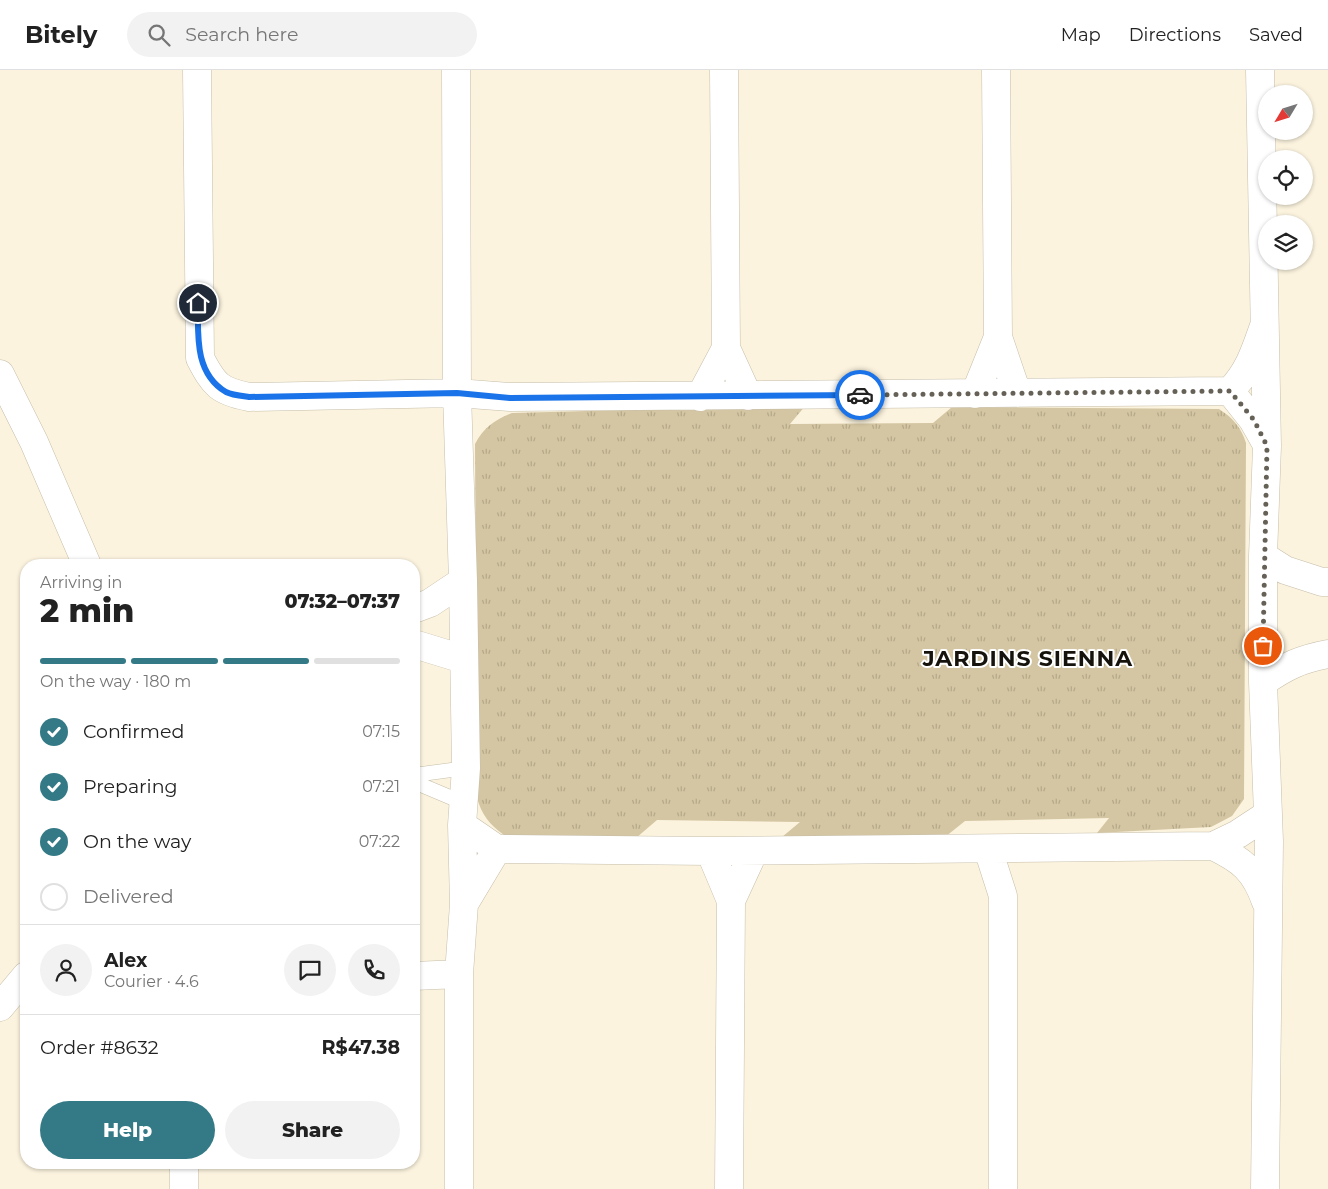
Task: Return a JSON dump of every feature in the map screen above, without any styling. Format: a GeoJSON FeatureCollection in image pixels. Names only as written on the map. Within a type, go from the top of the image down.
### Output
{"type":"FeatureCollection","features":[{"type":"Feature","properties":{"kind":"street"},"geometry":{"type":"LineString","coordinates":[[197,70],[198,342],[200,358],[210,378],[226,392],[249,397],[457,393],[510,398],[1230,391],[1251,364],[1264,326]]}},
{"type":"Feature","properties":{"kind":"street"},"geometry":{"type":"LineString","coordinates":[[456,70],[457,393],[466,768],[463,814],[464,904],[459,974],[459,1189]]}},
{"type":"Feature","properties":{"kind":"street"},"geometry":{"type":"LineString","coordinates":[[724,70],[726,348],[748,396]]}},
{"type":"Feature","properties":{"kind":"street"},"geometry":{"type":"LineString","coordinates":[[996,70],[998,337],[1017,394]]}},
{"type":"Feature","properties":{"kind":"street"},"geometry":{"type":"LineString","coordinates":[[1260,70],[1267,446],[1263,556],[1263,682],[1269,841],[1265,1189]]}},
{"type":"Feature","properties":{"kind":"street"},"geometry":{"type":"LineString","coordinates":[[975,394],[998,337]]}},
{"type":"Feature","properties":{"kind":"street"},"geometry":{"type":"LineString","coordinates":[[700,396],[726,348]]}},
{"type":"Feature","properties":{"kind":"street"},"geometry":{"type":"LineString","coordinates":[[0,374],[88,559]]}},
{"type":"Feature","properties":{"kind":"street"},"geometry":{"type":"LineString","coordinates":[[1230,391],[1254,420],[1267,446]]}},
{"type":"Feature","properties":{"kind":"street"},"geometry":{"type":"LineString","coordinates":[[459,431],[483,412],[510,398]]}},
{"type":"Feature","properties":{"kind":"street"},"geometry":{"type":"LineString","coordinates":[[1263,556],[1285,570],[1322,582],[1328,582]]}},
{"type":"Feature","properties":{"kind":"street"},"geometry":{"type":"LineString","coordinates":[[420,607],[430,603],[463,581]]}},
{"type":"Feature","properties":{"kind":"street"},"geometry":{"type":"LineString","coordinates":[[420,646],[463,659]]}},
{"type":"Feature","properties":{"kind":"street"},"geometry":{"type":"LineString","coordinates":[[1263,682],[1286,666],[1305,658],[1328,654]]}},
{"type":"Feature","properties":{"kind":"street"},"geometry":{"type":"LineString","coordinates":[[463,814],[496,849],[710,851],[1212,846],[1238,834],[1267,815]]}},
{"type":"Feature","properties":{"kind":"street"},"geometry":{"type":"LineString","coordinates":[[1212,846],[1234,856],[1254,875],[1268,909]]}},
{"type":"Feature","properties":{"kind":"street"},"geometry":{"type":"LineString","coordinates":[[464,904],[496,849]]}},
{"type":"Feature","properties":{"kind":"street"},"geometry":{"type":"LineString","coordinates":[[988,849],[1002,896],[1003,1189]]}},
{"type":"Feature","properties":{"kind":"street"},"geometry":{"type":"LineString","coordinates":[[1002,896],[1024,849]]}},
{"type":"Feature","properties":{"kind":"street"},"geometry":{"type":"LineString","coordinates":[[731,901],[754,850]]}},
{"type":"Feature","properties":{"kind":"street"},"geometry":{"type":"LineString","coordinates":[[710,851],[731,901],[729,1189]]}},
{"type":"Feature","properties":{"kind":"street"},"geometry":{"type":"LineString","coordinates":[[420,976],[459,974]]}},
{"type":"Feature","properties":{"kind":"street"},"geometry":{"type":"LineString","coordinates":[[0,1007],[16,980]]}},
{"type":"Feature","properties":{"kind":"street"},"geometry":{"type":"LineString","coordinates":[[184,1169],[184,1189]]}},
{"type":"Feature","properties":{"kind":"lane"},"geometry":{"type":"LineString","coordinates":[[420,774],[466,768]]}},
{"type":"Feature","properties":{"kind":"lane"},"geometry":{"type":"LineString","coordinates":[[420,786],[463,814]]}},
{"type":"Feature","properties":{"kind":"green space"},"geometry":{"type":"Polygon","coordinates":[[[806,405],[790,424],[933,423],[952,407],[1219,409],[1232,419],[1242,432],[1246,443],[1244,799],[1232,816],[1211,827],[1097,833],[1109,818],[965,821],[945,837],[782,837],[800,822],[657,820],[636,838],[504,835],[494,827],[481,809],[477,798],[475,444],[482,433],[495,421],[512,413],[806,405]]]}},
{"type":"Feature","properties":{"kind":"way so far"},"geometry":{"type":"LineString","coordinates":[[860,395],[1230,391],[1254,420],[1267,446],[1263,556],[1263,646]]}},
{"type":"Feature","properties":{"kind":"district","name":"JARDINS SIENNA"},"geometry":{"type":"Point","coordinates":[1028,658]}},
{"type":"Feature","properties":{"kind":"route"},"geometry":{"type":"LineString","coordinates":[[198,303],[200,358],[210,378],[226,392],[249,397],[457,393],[510,398],[860,395]]}}]}
